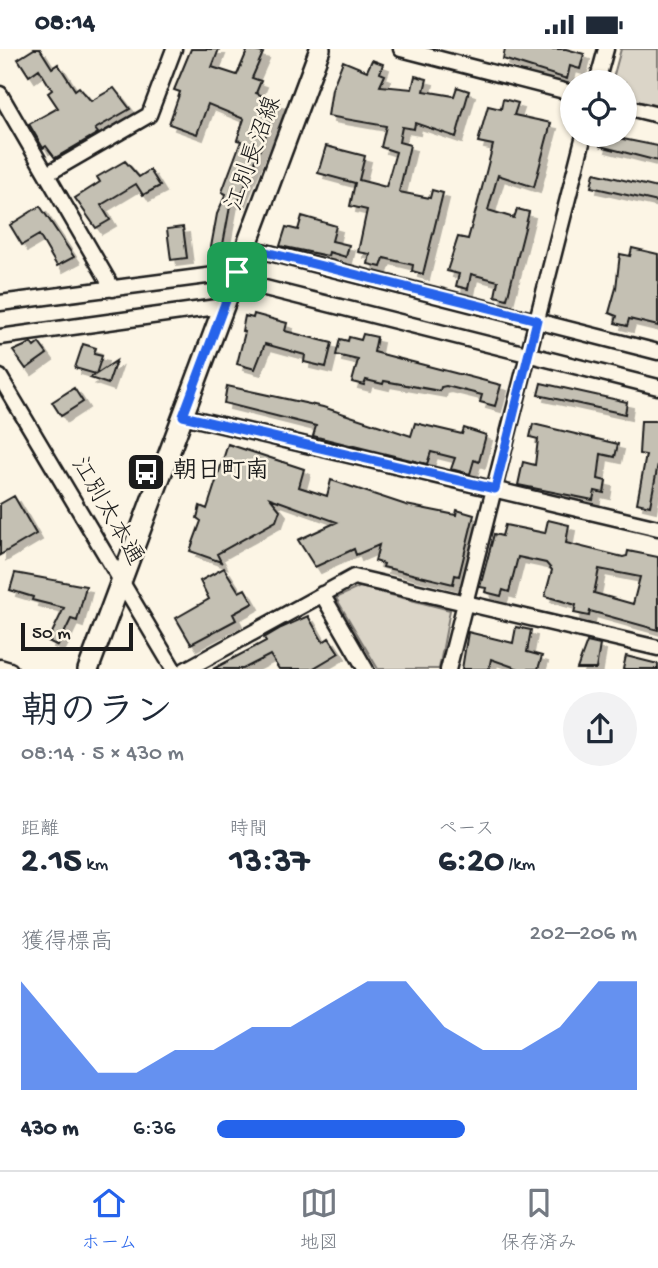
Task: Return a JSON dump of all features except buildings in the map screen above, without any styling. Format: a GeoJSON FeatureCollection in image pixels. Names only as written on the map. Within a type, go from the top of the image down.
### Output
{"type":"FeatureCollection","features":[{"type":"Feature","properties":{"kind":"main road","name":"江別長沼線"},"geometry":{"type":"LineString","coordinates":[[88,669],[320,49]]}},
{"type":"Feature","properties":{"kind":"street"},"geometry":{"type":"LineString","coordinates":[[47,174],[149,115],[174,49]]}},
{"type":"Feature","properties":{"kind":"street"},"geometry":{"type":"LineString","coordinates":[[401,49],[560,90]]}},
{"type":"Feature","properties":{"kind":"street"},"geometry":{"type":"LineString","coordinates":[[600,70],[606,49]]}},
{"type":"Feature","properties":{"kind":"street"},"geometry":{"type":"LineString","coordinates":[[0,94],[113,289]]}},
{"type":"Feature","properties":{"kind":"street"},"geometry":{"type":"LineString","coordinates":[[637,110],[658,115]]}},
{"type":"Feature","properties":{"kind":"street"},"geometry":{"type":"LineString","coordinates":[[448,669],[463,602],[495,489],[581,147]]}},
{"type":"Feature","properties":{"kind":"street"},"geometry":{"type":"LineString","coordinates":[[246,247],[658,352]]}},
{"type":"Feature","properties":{"kind":"street"},"geometry":{"type":"LineString","coordinates":[[0,303],[235,276],[658,387]]}},
{"type":"Feature","properties":{"kind":"street"},"geometry":{"type":"LineString","coordinates":[[0,337],[224,306]]}},
{"type":"Feature","properties":{"kind":"street","name":"江別太本通"},"geometry":{"type":"LineString","coordinates":[[0,377],[173,669]]}},
{"type":"Feature","properties":{"kind":"street"},"geometry":{"type":"LineString","coordinates":[[183,416],[658,528]]}},
{"type":"Feature","properties":{"kind":"street"},"geometry":{"type":"LineString","coordinates":[[187,669],[354,577],[658,648]]}},
{"type":"Feature","properties":{"kind":"street"},"geometry":{"type":"LineString","coordinates":[[322,594],[365,669]]}},
{"type":"Feature","properties":{"kind":"shaded area"},"geometry":{"type":"Polygon","coordinates":[[[621,49],[658,49],[658,106],[637,101],[637,70],[615,70],[621,49]]]}},
{"type":"Feature","properties":{"kind":"shaded area"},"geometry":{"type":"Polygon","coordinates":[[[360,587],[450,610],[439,669],[378,669],[336,598],[360,587]]]}},
{"type":"Feature","properties":{"kind":"place","name":"朝日町南"},"geometry":{"type":"Point","coordinates":[146,472]}},
{"type":"Feature","properties":{"kind":"route"},"geometry":{"type":"LineString","coordinates":[[246,247],[537,320],[495,489],[183,416],[237,272],[246,247]]}}]}
